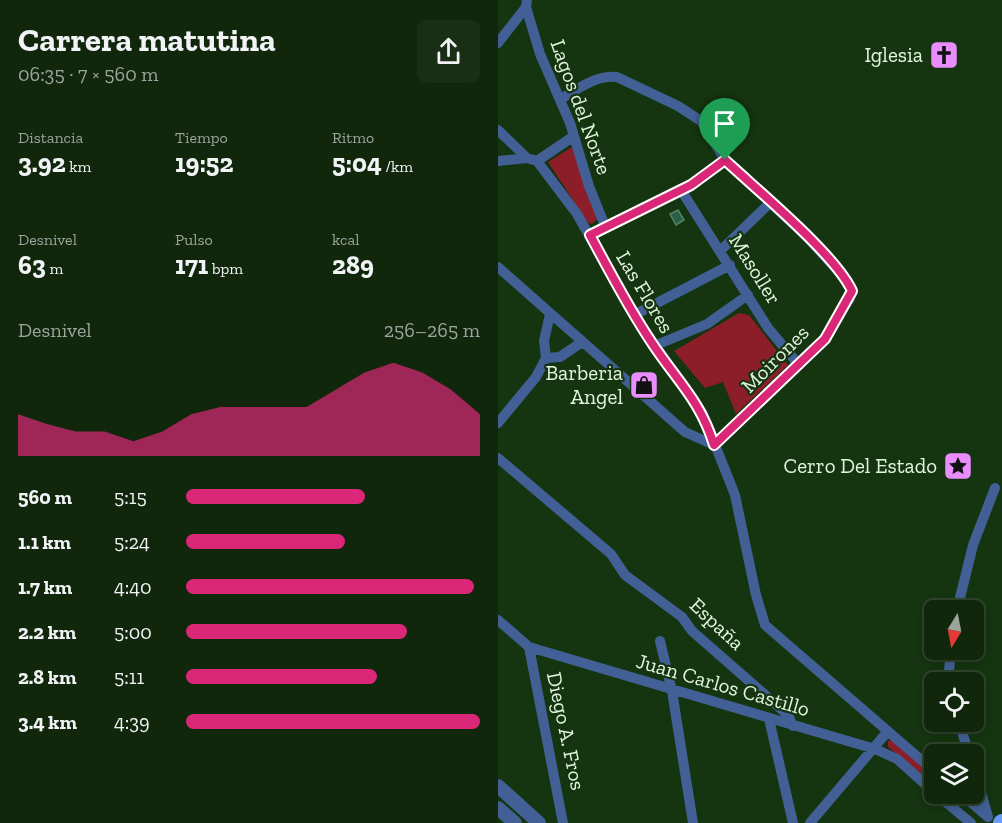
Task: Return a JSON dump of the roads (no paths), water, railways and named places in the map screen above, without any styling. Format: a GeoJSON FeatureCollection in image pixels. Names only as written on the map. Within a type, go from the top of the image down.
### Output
{"type":"FeatureCollection","features":[{"type":"Feature","properties":{"kind":"street"},"geometry":{"type":"LineString","coordinates":[[498,43],[526,3]]}},
{"type":"Feature","properties":{"kind":"street","name":"Lagos del Norte"},"geometry":{"type":"LineString","coordinates":[[526,3],[540,54],[561,99],[605,226]]}},
{"type":"Feature","properties":{"kind":"street"},"geometry":{"type":"LineString","coordinates":[[561,99],[593,80],[616,77],[678,106],[701,121],[725,160],[770,203],[721,250]]}},
{"type":"Feature","properties":{"kind":"street","name":"Las Flores"},"geometry":{"type":"LineString","coordinates":[[498,130],[532,160],[590,235],[634,315],[702,412],[735,495],[765,625],[888,731]]}},
{"type":"Feature","properties":{"kind":"street"},"geometry":{"type":"LineString","coordinates":[[498,161],[532,160],[574,136]]}},
{"type":"Feature","properties":{"kind":"street"},"geometry":{"type":"LineString","coordinates":[[590,235],[681,190],[725,160]]}},
{"type":"Feature","properties":{"kind":"street","name":"Masoller"},"geometry":{"type":"LineString","coordinates":[[681,190],[721,250],[768,328],[800,365]]}},
{"type":"Feature","properties":{"kind":"street","name":"Moirones"},"geometry":{"type":"LineString","coordinates":[[714,445],[825,339],[852,291],[838,270],[770,203]]}},
{"type":"Feature","properties":{"kind":"street"},"geometry":{"type":"LineString","coordinates":[[634,315],[730,265]]}},
{"type":"Feature","properties":{"kind":"street"},"geometry":{"type":"LineString","coordinates":[[498,267],[685,432],[714,445]]}},
{"type":"Feature","properties":{"kind":"street"},"geometry":{"type":"LineString","coordinates":[[654,346],[707,324],[748,295]]}},
{"type":"Feature","properties":{"kind":"street"},"geometry":{"type":"LineString","coordinates":[[498,423],[536,377],[546,358],[544,340],[550,314]]}},
{"type":"Feature","properties":{"kind":"street"},"geometry":{"type":"LineString","coordinates":[[546,358],[560,357],[582,342]]}},
{"type":"Feature","properties":{"kind":"street","name":"España"},"geometry":{"type":"LineString","coordinates":[[498,458],[611,554],[625,574],[682,617],[692,631],[788,715],[793,726]]}},
{"type":"Feature","properties":{"kind":"street"},"geometry":{"type":"LineString","coordinates":[[959,600],[973,545],[995,488]]}},
{"type":"Feature","properties":{"kind":"street","name":"Juan Carlos Castillo"},"geometry":{"type":"LineString","coordinates":[[498,620],[529,648],[875,749],[897,759],[924,783]]}},
{"type":"Feature","properties":{"kind":"street"},"geometry":{"type":"LineString","coordinates":[[660,641],[672,691],[693,823]]}},
{"type":"Feature","properties":{"kind":"street","name":"Diego A. Fros"},"geometry":{"type":"LineString","coordinates":[[529,648],[563,823]]}},
{"type":"Feature","properties":{"kind":"street"},"geometry":{"type":"LineString","coordinates":[[768,719],[793,823]]}},
{"type":"Feature","properties":{"kind":"street"},"geometry":{"type":"LineString","coordinates":[[810,823],[888,731],[924,762]]}},
{"type":"Feature","properties":{"kind":"street"},"geometry":{"type":"LineString","coordinates":[[498,786],[539,823]]}},
{"type":"Feature","properties":{"kind":"street"},"geometry":{"type":"LineString","coordinates":[[984,792],[997,821]]}},
{"type":"Feature","properties":{"kind":"street","name":"Juan Carlos Castillo"},"geometry":{"type":"LineString","coordinates":[[948,804],[971,823]]}},
{"type":"Feature","properties":{"kind":"street"},"geometry":{"type":"LineString","coordinates":[[974,804],[997,821]]}},
{"type":"Feature","properties":{"kind":"street"},"geometry":{"type":"LineString","coordinates":[[498,808],[515,823]]}},
{"type":"Feature","properties":{"kind":"place","name":"Iglesia"},"geometry":{"type":"Point","coordinates":[944,55]}},
{"type":"Feature","properties":{"kind":"place","name":"Barberia Angel"},"geometry":{"type":"Point","coordinates":[644,385]}},
{"type":"Feature","properties":{"kind":"place","name":"Cerro Del Estado"},"geometry":{"type":"Point","coordinates":[958,466]}}]}
